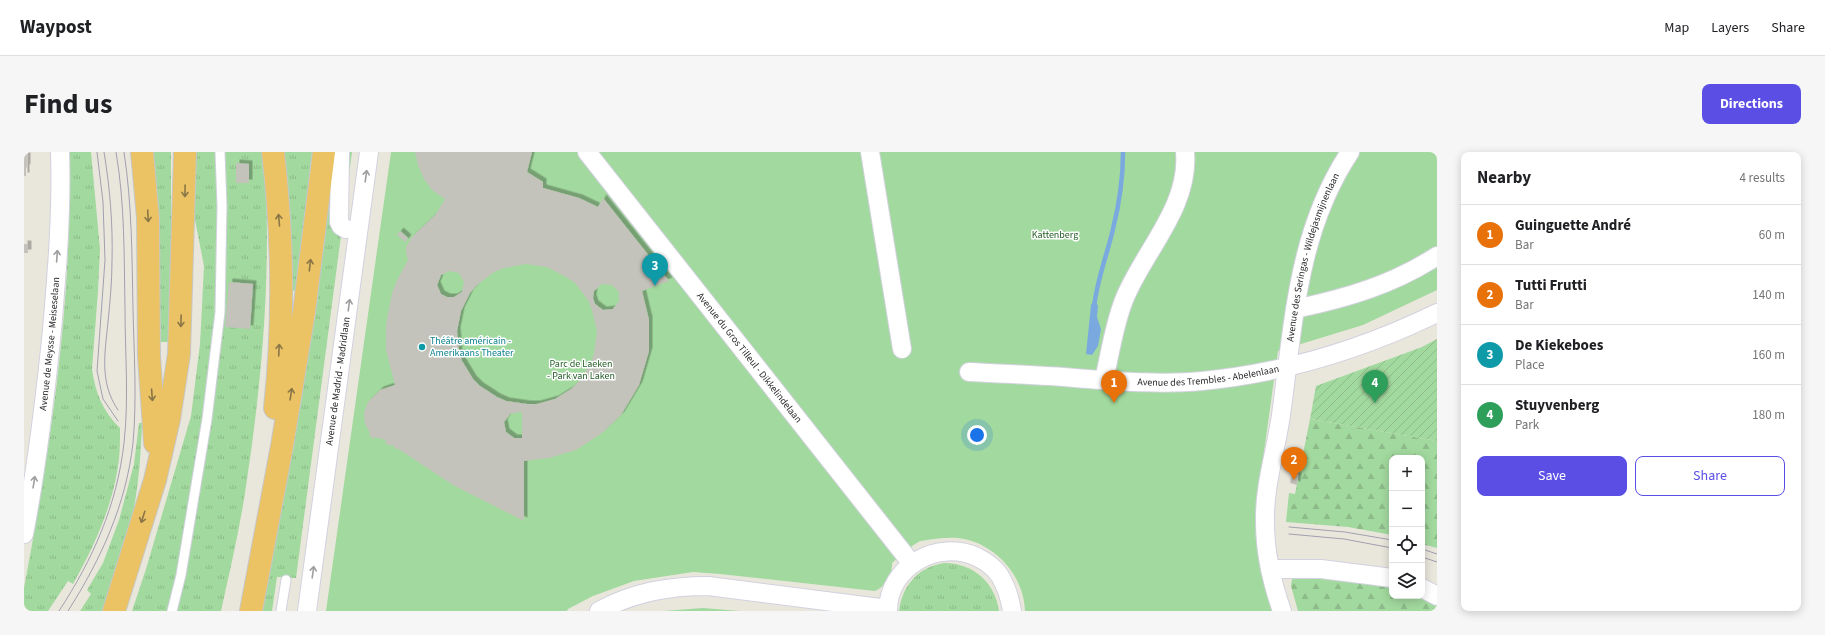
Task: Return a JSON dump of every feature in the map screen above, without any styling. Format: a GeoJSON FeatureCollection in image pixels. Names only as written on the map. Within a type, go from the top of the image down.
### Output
{"type":"FeatureCollection","features":[{"type":"Feature","properties":{"kind":"highway"},"geometry":{"type":"LineString","coordinates":[[142,152],[148,218],[149,356],[154,418],[155,480]]}},
{"type":"Feature","properties":{"kind":"highway"},"geometry":{"type":"LineString","coordinates":[[114,611],[155,480],[169,419],[179,354],[185,152]]}},
{"type":"Feature","properties":{"kind":"highway"},"geometry":{"type":"LineString","coordinates":[[242,611],[261,511],[277,382],[282,290],[280,228],[273,152]]}},
{"type":"Feature","properties":{"kind":"highway"},"geometry":{"type":"LineString","coordinates":[[251,611],[282,446],[304,312],[324,152]]}},
{"type":"Feature","properties":{"kind":"street","name":"Avenue de Meysse - Meiseselaan"},"geometry":{"type":"LineString","coordinates":[[24,534],[38,454],[54,308],[59,224],[60,152]]}},
{"type":"Feature","properties":{"kind":"street"},"geometry":{"type":"LineString","coordinates":[[340,152],[339,222],[341,226],[346,229]]}},
{"type":"Feature","properties":{"kind":"street","name":"Avenue de Madrid - Madridlaan"},"geometry":{"type":"LineString","coordinates":[[308,611],[369,152]]}},
{"type":"Feature","properties":{"kind":"street","name":"Avenue du Gros Tilleul - Dikkelindelaan"},"geometry":{"type":"LineString","coordinates":[[587,152],[912,564]]}},
{"type":"Feature","properties":{"kind":"street"},"geometry":{"type":"LineString","coordinates":[[870,152],[902,349]]}},
{"type":"Feature","properties":{"kind":"street"},"geometry":{"type":"LineString","coordinates":[[1104,380],[1124,300],[1139,269],[1163,230],[1178,196],[1184,178],[1185,152]]}},
{"type":"Feature","properties":{"kind":"street","name":"Avenue des Seringas - Wildejasmijnenlaan"},"geometry":{"type":"LineString","coordinates":[[1282,611],[1270,569],[1266,542],[1265,504],[1281,416],[1301,274],[1315,221],[1337,172],[1350,152]]}},
{"type":"Feature","properties":{"kind":"street"},"geometry":{"type":"LineString","coordinates":[[1295,309],[1346,298],[1370,290],[1393,281],[1437,256]]}},
{"type":"Feature","properties":{"kind":"street","name":"Avenue des Trembles - Abelenlaan"},"geometry":{"type":"LineString","coordinates":[[969,372],[1140,383],[1203,381],[1287,368],[1323,358],[1379,339],[1437,313]]}},
{"type":"Feature","properties":{"kind":"street"},"geometry":{"type":"LineString","coordinates":[[599,611],[632,596],[648,591],[689,586],[708,586],[888,610],[894,586],[900,576],[912,564],[929,554],[949,550],[968,553],[986,561],[999,575],[1009,592],[1012,611]]}},
{"type":"Feature","properties":{"kind":"street"},"geometry":{"type":"LineString","coordinates":[[1270,569],[1321,569],[1389,577]]}},
{"type":"Feature","properties":{"kind":"street"},"geometry":{"type":"LineString","coordinates":[[1425,590],[1437,596]]}},
{"type":"Feature","properties":{"kind":"lane"},"geometry":{"type":"LineString","coordinates":[[172,611],[181,575],[207,419],[220,312],[222,206],[220,152]]}},
{"type":"Feature","properties":{"kind":"lane"},"geometry":{"type":"LineString","coordinates":[[281,611],[286,580]]}},
{"type":"Feature","properties":{"kind":"green space"},"geometry":{"type":"Polygon","coordinates":[[[69,152],[91,152],[100,249],[92,369],[95,386],[104,408],[120,428],[119,459],[113,492],[108,508],[96,539],[73,584],[68,581],[48,611],[24,611],[24,588],[51,426],[64,317],[69,207],[69,152]]]}},
{"type":"Feature","properties":{"kind":"green space"},"geometry":{"type":"Polygon","coordinates":[[[151,152],[171,152],[171,260],[168,342],[161,342],[158,244],[151,152]]]}},
{"type":"Feature","properties":{"kind":"green space"},"geometry":{"type":"Polygon","coordinates":[[[194,152],[264,152],[267,236],[266,278],[261,361],[252,444],[241,517],[221,611],[132,611],[146,569],[191,416],[200,344],[204,266],[194,215],[194,152]]]}},
{"type":"Feature","properties":{"kind":"green space"},"geometry":{"type":"Polygon","coordinates":[[[280,152],[312,152],[296,291],[287,290],[280,152]]]}},
{"type":"Feature","properties":{"kind":"green space"},"geometry":{"type":"Polygon","coordinates":[[[330,152],[352,152],[296,578],[277,577],[272,611],[256,611],[330,152]]]}},
{"type":"Feature","properties":{"kind":"green space","name":"Parc de Laeken - Park van Laken"},"geometry":{"type":"Polygon","coordinates":[[[391,152],[1437,152],[1437,290],[1363,325],[1278,351],[1258,495],[1256,532],[1259,561],[1272,611],[1025,611],[1019,585],[1013,573],[1005,562],[995,553],[984,546],[971,541],[958,538],[940,538],[918,542],[906,550],[892,563],[888,579],[879,589],[875,591],[693,572],[634,581],[593,596],[568,609],[567,611],[326,611],[391,152]]]}},
{"type":"Feature","properties":{"kind":"green space"},"geometry":{"type":"Polygon","coordinates":[[[1437,339],[1437,441],[1310,419],[1316,386],[1422,347],[1437,339]]]}},
{"type":"Feature","properties":{"kind":"green space"},"geometry":{"type":"Polygon","coordinates":[[[1310,419],[1437,441],[1437,548],[1425,545],[1425,455],[1389,455],[1389,534],[1348,527],[1286,522],[1289,493],[1295,494],[1310,419]]]}},
{"type":"Feature","properties":{"kind":"green space"},"geometry":{"type":"Polygon","coordinates":[[[139,423],[142,423],[142,434],[136,497],[120,560],[102,611],[80,611],[91,594],[87,590],[103,563],[119,520],[134,464],[139,423]]]}},
{"type":"Feature","properties":{"kind":"green space"},"geometry":{"type":"Polygon","coordinates":[[[944,563],[964,566],[981,576],[993,591],[999,611],[899,611],[904,594],[913,579],[926,569],[944,563]]]}},
{"type":"Feature","properties":{"kind":"green space"},"geometry":{"type":"Polygon","coordinates":[[[1299,574],[1389,581],[1389,599],[1425,599],[1425,597],[1437,599],[1437,611],[1298,611],[1291,586],[1292,579],[1299,574]]]}},
{"type":"Feature","properties":{"kind":"green space"},"geometry":{"type":"Polygon","coordinates":[[[703,608],[740,611],[663,611],[703,608]]]}},
{"type":"Feature","properties":{"kind":"water"},"geometry":{"type":"Polygon","coordinates":[[[1093,302],[1098,305],[1097,317],[1101,329],[1098,346],[1092,355],[1086,354],[1091,305],[1093,302]]]}},
{"type":"Feature","properties":{"kind":"building"},"geometry":{"type":"Polygon","coordinates":[[[24,152],[27,155],[26,176],[24,176],[24,152]]]}},
{"type":"Feature","properties":{"kind":"building","name":"Théâtre américain - Amerikaans Theater"},"geometry":{"type":"Polygon","coordinates":[[[415,152],[532,152],[527,172],[543,182],[543,188],[579,198],[598,207],[603,198],[669,281],[642,291],[649,320],[649,351],[639,385],[621,415],[602,433],[576,450],[549,458],[524,461],[524,521],[453,485],[397,448],[396,450],[392,444],[391,446],[385,443],[386,440],[375,437],[374,439],[369,435],[370,433],[365,424],[364,413],[368,402],[380,390],[395,385],[386,350],[386,325],[392,293],[408,260],[406,247],[412,237],[436,214],[445,199],[432,190],[424,179],[418,165],[415,152]],[[526,264],[504,268],[494,272],[477,285],[470,293],[461,311],[457,331],[459,352],[462,361],[473,379],[480,386],[506,401],[537,404],[555,399],[571,389],[579,381],[591,363],[597,332],[592,310],[588,300],[575,283],[547,267],[526,264]],[[450,271],[441,275],[437,285],[441,294],[447,297],[454,297],[462,292],[464,282],[459,273],[450,271]],[[602,284],[594,291],[593,298],[595,304],[603,310],[613,309],[619,301],[619,292],[612,285],[602,284]],[[522,413],[510,414],[504,422],[506,432],[514,438],[522,438],[522,413]]]}},
{"type":"Feature","properties":{"kind":"building"},"geometry":{"type":"Polygon","coordinates":[[[236,163],[249,164],[249,183],[236,183],[236,163]]]}},
{"type":"Feature","properties":{"kind":"building"},"geometry":{"type":"Polygon","coordinates":[[[400,231],[408,238],[405,242],[397,235],[400,231]]]}},
{"type":"Feature","properties":{"kind":"building"},"geometry":{"type":"Polygon","coordinates":[[[24,244],[28,244],[28,253],[24,253],[24,244]]]}},
{"type":"Feature","properties":{"kind":"building"},"geometry":{"type":"Polygon","coordinates":[[[229,282],[253,284],[250,329],[225,327],[229,282]]]}},
{"type":"Feature","properties":{"kind":"building"},"geometry":{"type":"Polygon","coordinates":[[[1292,475],[1298,476],[1297,485],[1290,483],[1292,475]]]}},
{"type":"Feature","properties":{"kind":"waterway"},"geometry":{"type":"LineString","coordinates":[[1094,307],[1097,287],[1111,239],[1117,210],[1123,152]]}},
{"type":"Feature","properties":{"kind":"tram line"},"geometry":{"type":"LineString","coordinates":[[97,152],[103,202],[105,260],[97,371],[103,399],[118,421]]}},
{"type":"Feature","properties":{"kind":"tram line"},"geometry":{"type":"LineString","coordinates":[[104,152],[111,206],[112,234],[111,284],[105,367],[108,389],[118,410]]}},
{"type":"Feature","properties":{"kind":"tram line"},"geometry":{"type":"LineString","coordinates":[[59,611],[83,572],[102,531],[116,488],[124,443],[127,393],[123,211],[116,152]]}},
{"type":"Feature","properties":{"kind":"tram line"},"geometry":{"type":"LineString","coordinates":[[68,611],[91,572],[110,531],[125,488],[133,443],[135,393],[132,250],[129,191],[124,152]]}},
{"type":"Feature","properties":{"kind":"tram line"},"geometry":{"type":"LineString","coordinates":[[1289,527],[1345,532],[1389,539]]}},
{"type":"Feature","properties":{"kind":"tram line"},"geometry":{"type":"LineString","coordinates":[[1289,534],[1344,539],[1389,547]]}},
{"type":"Feature","properties":{"kind":"tram line"},"geometry":{"type":"LineString","coordinates":[[1425,550],[1437,554]]}},
{"type":"Feature","properties":{"kind":"tram line"},"geometry":{"type":"LineString","coordinates":[[1425,558],[1437,562]]}},
{"type":"Feature","properties":{"kind":"place","name":"De Kiekeboes"},"geometry":{"type":"Point","coordinates":[655,286]}},
{"type":"Feature","properties":{"kind":"place","name":"Théâtre américain - Amerikaans Theater"},"geometry":{"type":"Point","coordinates":[422,347]}},
{"type":"Feature","properties":{"kind":"place","name":"Guinguette André"},"geometry":{"type":"Point","coordinates":[1114,403]}},
{"type":"Feature","properties":{"kind":"place","name":"Stuyvenberg"},"geometry":{"type":"Point","coordinates":[1375,403]}},
{"type":"Feature","properties":{"kind":"place","name":"Tutti Frutti"},"geometry":{"type":"Point","coordinates":[1294,480]}},
{"type":"Feature","properties":{"kind":"park label","name":"Kattenberg"},"geometry":{"type":"Point","coordinates":[1055,235]}}]}
